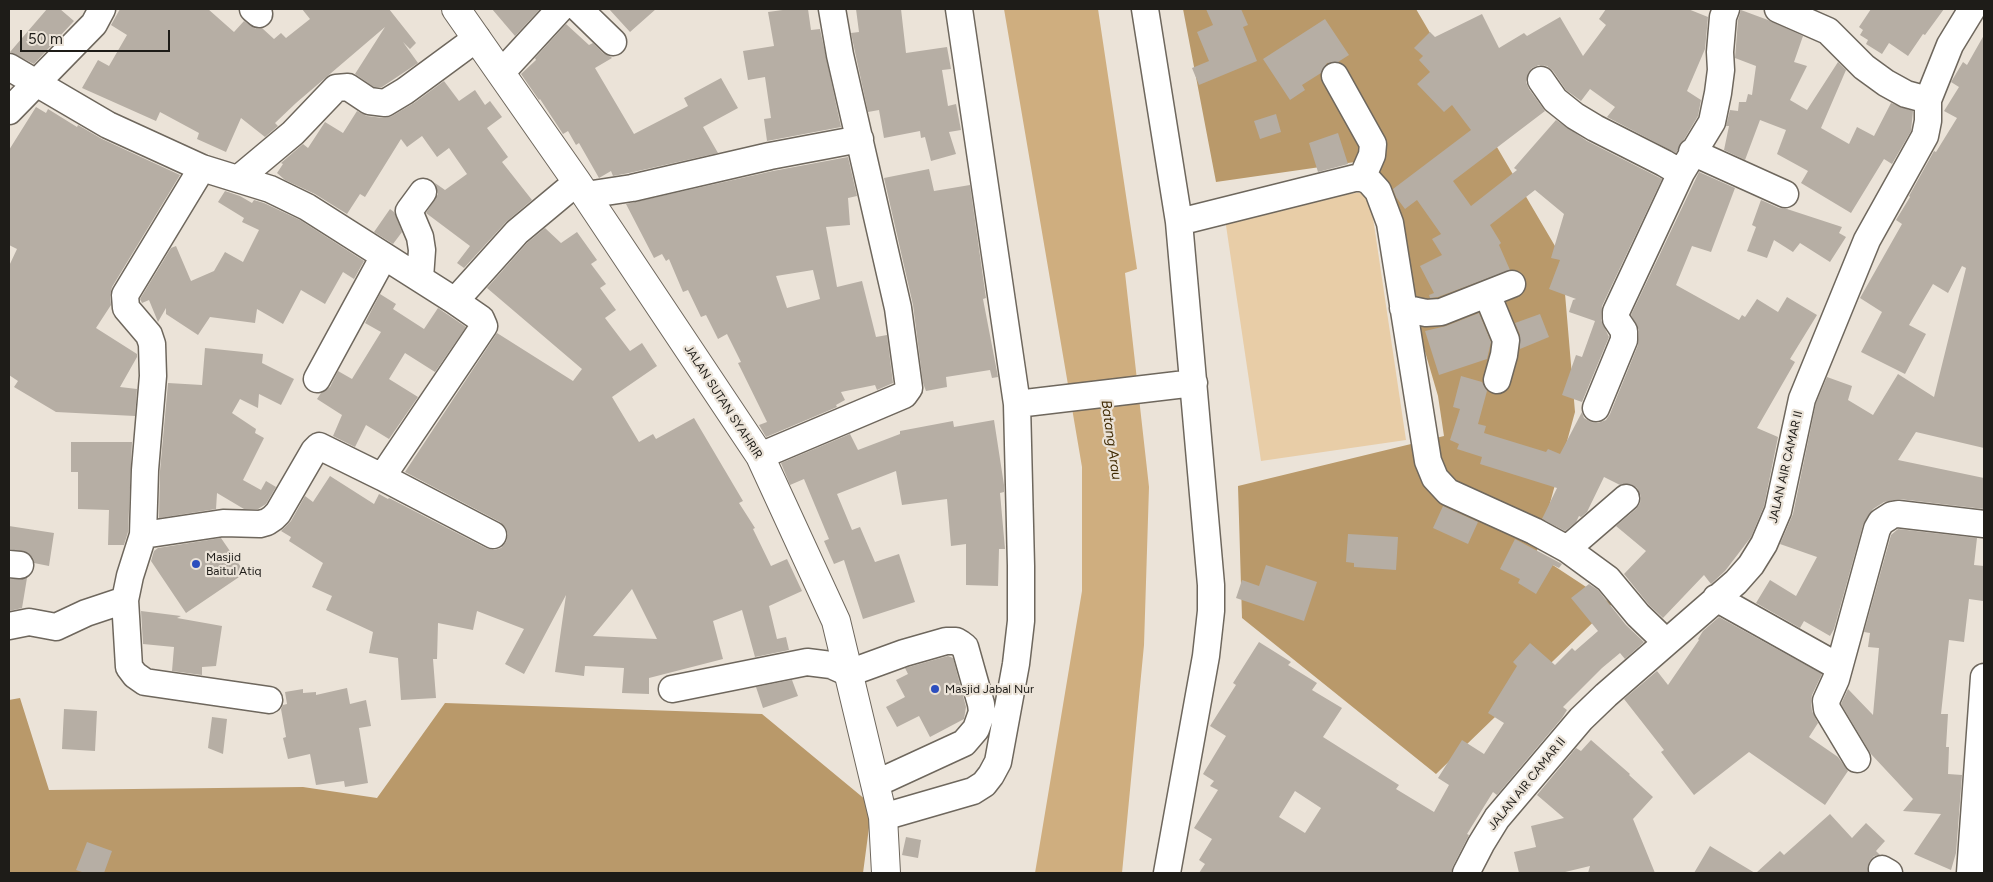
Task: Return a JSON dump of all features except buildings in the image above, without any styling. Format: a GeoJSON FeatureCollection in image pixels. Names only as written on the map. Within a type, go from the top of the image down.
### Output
{"type":"FeatureCollection","features":[{"type":"Feature","properties":{"kind":"main road","name":"JALAN SUTAN SYAHRIR"},"geometry":{"type":"LineString","coordinates":[[456,9],[581,188],[760,456],[833,613],[883,817],[886,873]]}},
{"type":"Feature","properties":{"kind":"street"},"geometry":{"type":"LineString","coordinates":[[9,111],[94,24],[102,9]]}},
{"type":"Feature","properties":{"kind":"street"},"geometry":{"type":"LineString","coordinates":[[501,73],[560,9]]}},
{"type":"Feature","properties":{"kind":"street"},"geometry":{"type":"LineString","coordinates":[[579,9],[613,42]]}},
{"type":"Feature","properties":{"kind":"street"},"geometry":{"type":"LineString","coordinates":[[760,456],[904,395],[909,388],[898,308],[840,54],[832,9]]}},
{"type":"Feature","properties":{"kind":"street"},"geometry":{"type":"LineString","coordinates":[[883,817],[973,791],[984,784],[991,775],[998,762],[1016,664],[1021,620],[1017,404],[959,9]]}},
{"type":"Feature","properties":{"kind":"street"},"geometry":{"type":"LineString","coordinates":[[1145,9],[1179,222],[1209,556],[1211,611],[1206,656],[1167,873]]}},
{"type":"Feature","properties":{"kind":"street"},"geometry":{"type":"LineString","coordinates":[[1778,9],[1828,31],[1864,67],[1886,83],[1906,94],[1928,100]]}},
{"type":"Feature","properties":{"kind":"street","name":"JALAN AIR CAMAR II"},"geometry":{"type":"LineString","coordinates":[[1466,873],[1497,818],[1594,706],[1743,574],[1769,535],[1778,511],[1802,399],[1867,240],[1925,136],[1928,121],[1928,100],[1950,45],[1972,9]]}},
{"type":"Feature","properties":{"kind":"street"},"geometry":{"type":"LineString","coordinates":[[1596,408],[1624,340],[1624,331],[1616,319],[1616,312],[1687,163],[1712,122],[1721,70],[1720,11]]}},
{"type":"Feature","properties":{"kind":"street"},"geometry":{"type":"LineString","coordinates":[[238,179],[293,133],[336,88],[348,87],[369,101],[385,103],[405,91],[477,38]]}},
{"type":"Feature","properties":{"kind":"street"},"geometry":{"type":"LineString","coordinates":[[9,67],[108,124],[202,168],[270,189],[307,207],[481,319],[484,326],[382,477]]}},
{"type":"Feature","properties":{"kind":"street"},"geometry":{"type":"LineString","coordinates":[[1335,76],[1373,144],[1372,155],[1362,178]]}},
{"type":"Feature","properties":{"kind":"street"},"geometry":{"type":"LineString","coordinates":[[1541,80],[1555,100],[1585,122],[1687,163],[1785,194]]}},
{"type":"Feature","properties":{"kind":"street"},"geometry":{"type":"LineString","coordinates":[[455,301],[517,232],[581,188],[632,188],[770,156],[860,139]]}},
{"type":"Feature","properties":{"kind":"street"},"geometry":{"type":"LineString","coordinates":[[202,168],[125,295],[126,308],[149,335],[152,344],[153,376],[143,535],[130,576],[125,600],[128,662],[135,675],[145,682],[269,700]]}},
{"type":"Feature","properties":{"kind":"street"},"geometry":{"type":"LineString","coordinates":[[1179,222],[1355,178],[1369,181],[1378,191],[1388,216],[1428,461],[1435,478],[1448,492],[1567,549],[1608,579],[1638,615],[1666,642]]}},
{"type":"Feature","properties":{"kind":"street"},"geometry":{"type":"LineString","coordinates":[[420,278],[422,250],[420,237],[409,213],[410,208],[422,192]]}},
{"type":"Feature","properties":{"kind":"street"},"geometry":{"type":"LineString","coordinates":[[317,379],[384,256]]}},
{"type":"Feature","properties":{"kind":"street"},"geometry":{"type":"LineString","coordinates":[[1403,308],[1426,313],[1441,312],[1512,284]]}},
{"type":"Feature","properties":{"kind":"street"},"geometry":{"type":"LineString","coordinates":[[1487,294],[1506,340],[1498,380]]}},
{"type":"Feature","properties":{"kind":"street"},"geometry":{"type":"LineString","coordinates":[[1017,404],[1194,383]]}},
{"type":"Feature","properties":{"kind":"street"},"geometry":{"type":"LineString","coordinates":[[143,535],[223,523],[260,524],[267,522],[278,513],[315,449],[319,446],[492,534]]}},
{"type":"Feature","properties":{"kind":"street"},"geometry":{"type":"LineString","coordinates":[[1567,549],[1626,498]]}},
{"type":"Feature","properties":{"kind":"street"},"geometry":{"type":"LineString","coordinates":[[1857,759],[1827,709],[1826,701],[1835,682],[1881,522],[1892,515],[1898,514],[1984,524]]}},
{"type":"Feature","properties":{"kind":"street"},"geometry":{"type":"LineString","coordinates":[[1716,598],[1839,666]]}},
{"type":"Feature","properties":{"kind":"street"},"geometry":{"type":"LineString","coordinates":[[9,626],[29,622],[56,627],[86,613],[125,600]]}},
{"type":"Feature","properties":{"kind":"street"},"geometry":{"type":"LineString","coordinates":[[672,689],[807,662],[831,665],[849,673],[904,653],[946,641],[956,641],[965,647],[981,704],[982,712],[976,729],[964,743],[875,784]]}},
{"type":"Feature","properties":{"kind":"street"},"geometry":{"type":"LineString","coordinates":[[1970,873],[1984,677]]}},
{"type":"Feature","properties":{"kind":"shaded area"},"geometry":{"type":"Polygon","coordinates":[[[1183,9],[1416,9],[1562,258],[1575,412],[1536,554],[1612,604],[1436,774],[1242,618],[1238,486],[1444,436],[1438,396],[1369,160],[1216,182],[1183,9]]]}},
{"type":"Feature","properties":{"kind":"shaded area"},"geometry":{"type":"Polygon","coordinates":[[[1369,191],[1406,440],[1261,461],[1224,212],[1369,191]]]}},
{"type":"Feature","properties":{"kind":"shaded area"},"geometry":{"type":"Polygon","coordinates":[[[20,698],[49,790],[303,787],[377,798],[445,703],[762,714],[872,805],[863,873],[9,873],[9,700],[20,698]]]}},
{"type":"Feature","properties":{"kind":"water","name":"Batang Arau"},"geometry":{"type":"Polygon","coordinates":[[[1004,9],[1098,9],[1137,269],[1125,273],[1149,487],[1144,645],[1122,873],[1035,873],[1082,591],[1082,467],[1004,9]]]}},
{"type":"Feature","properties":{"kind":"place","name":"Masjid Baitul Atiq"},"geometry":{"type":"Point","coordinates":[196,564]}},
{"type":"Feature","properties":{"kind":"place","name":"Masjid Jabal Nur"},"geometry":{"type":"Point","coordinates":[935,689]}}]}
